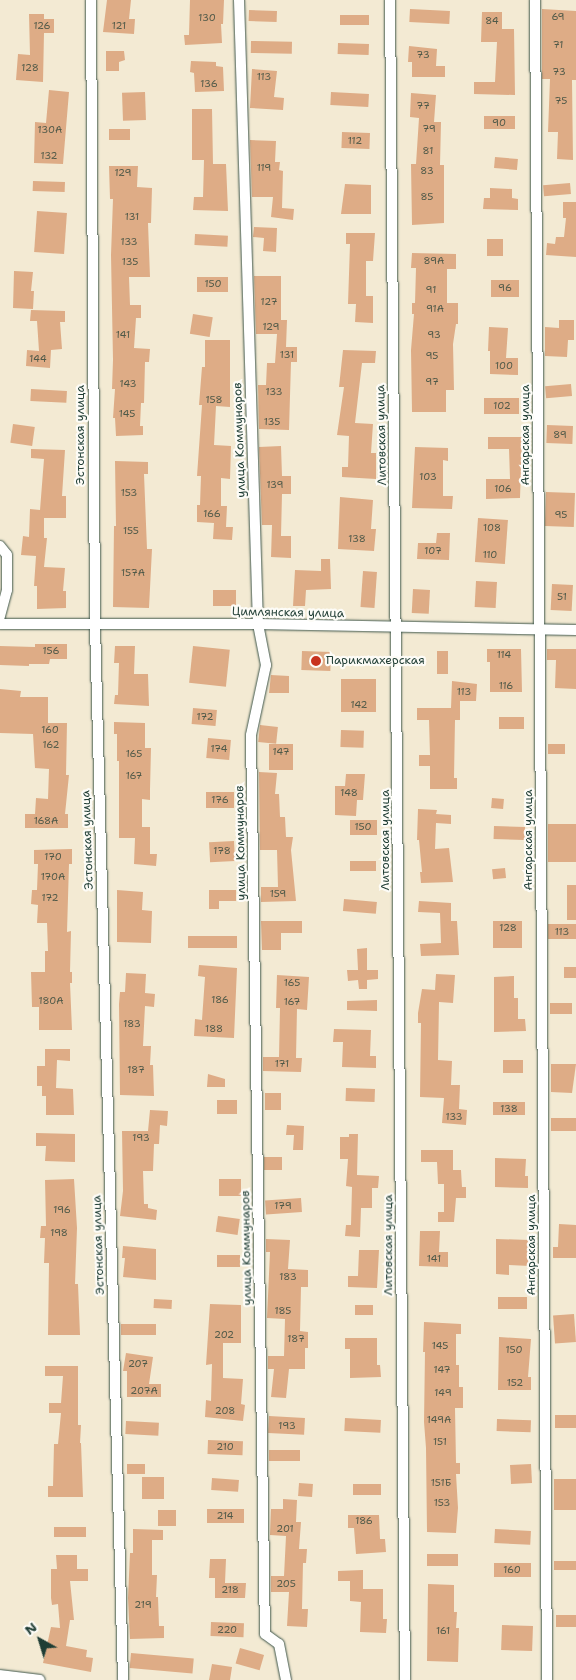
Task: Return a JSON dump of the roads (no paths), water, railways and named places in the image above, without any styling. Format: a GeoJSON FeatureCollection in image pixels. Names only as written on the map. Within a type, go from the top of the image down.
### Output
{"type":"FeatureCollection","features":[{"type":"Feature","properties":{"kind":"street","name":"Эстонская улица"},"geometry":{"type":"LineString","coordinates":[[91,0],[95,625],[123,1680]]}},
{"type":"Feature","properties":{"kind":"street","name":"улица Коммунаров"},"geometry":{"type":"LineString","coordinates":[[239,0],[258,624],[266,665],[251,735],[265,1634],[279,1644],[286,1680]]}},
{"type":"Feature","properties":{"kind":"street","name":"Литовская улица"},"geometry":{"type":"LineString","coordinates":[[390,0],[406,1680]]}},
{"type":"Feature","properties":{"kind":"street","name":"Ангарская улица"},"geometry":{"type":"LineString","coordinates":[[535,0],[547,1680]]}},
{"type":"Feature","properties":{"kind":"street"},"geometry":{"type":"LineString","coordinates":[[0,546],[7,554],[7,590],[0,617]]}},
{"type":"Feature","properties":{"kind":"street","name":"Цимлянская улица"},"geometry":{"type":"LineString","coordinates":[[0,624],[258,624],[576,630]]}},
{"type":"Feature","properties":{"kind":"street"},"geometry":{"type":"LineString","coordinates":[[0,1675],[40,1680]]}},
{"type":"Feature","properties":{"kind":"place","name":"Парикмахерская"},"geometry":{"type":"Point","coordinates":[316,661]}}]}
